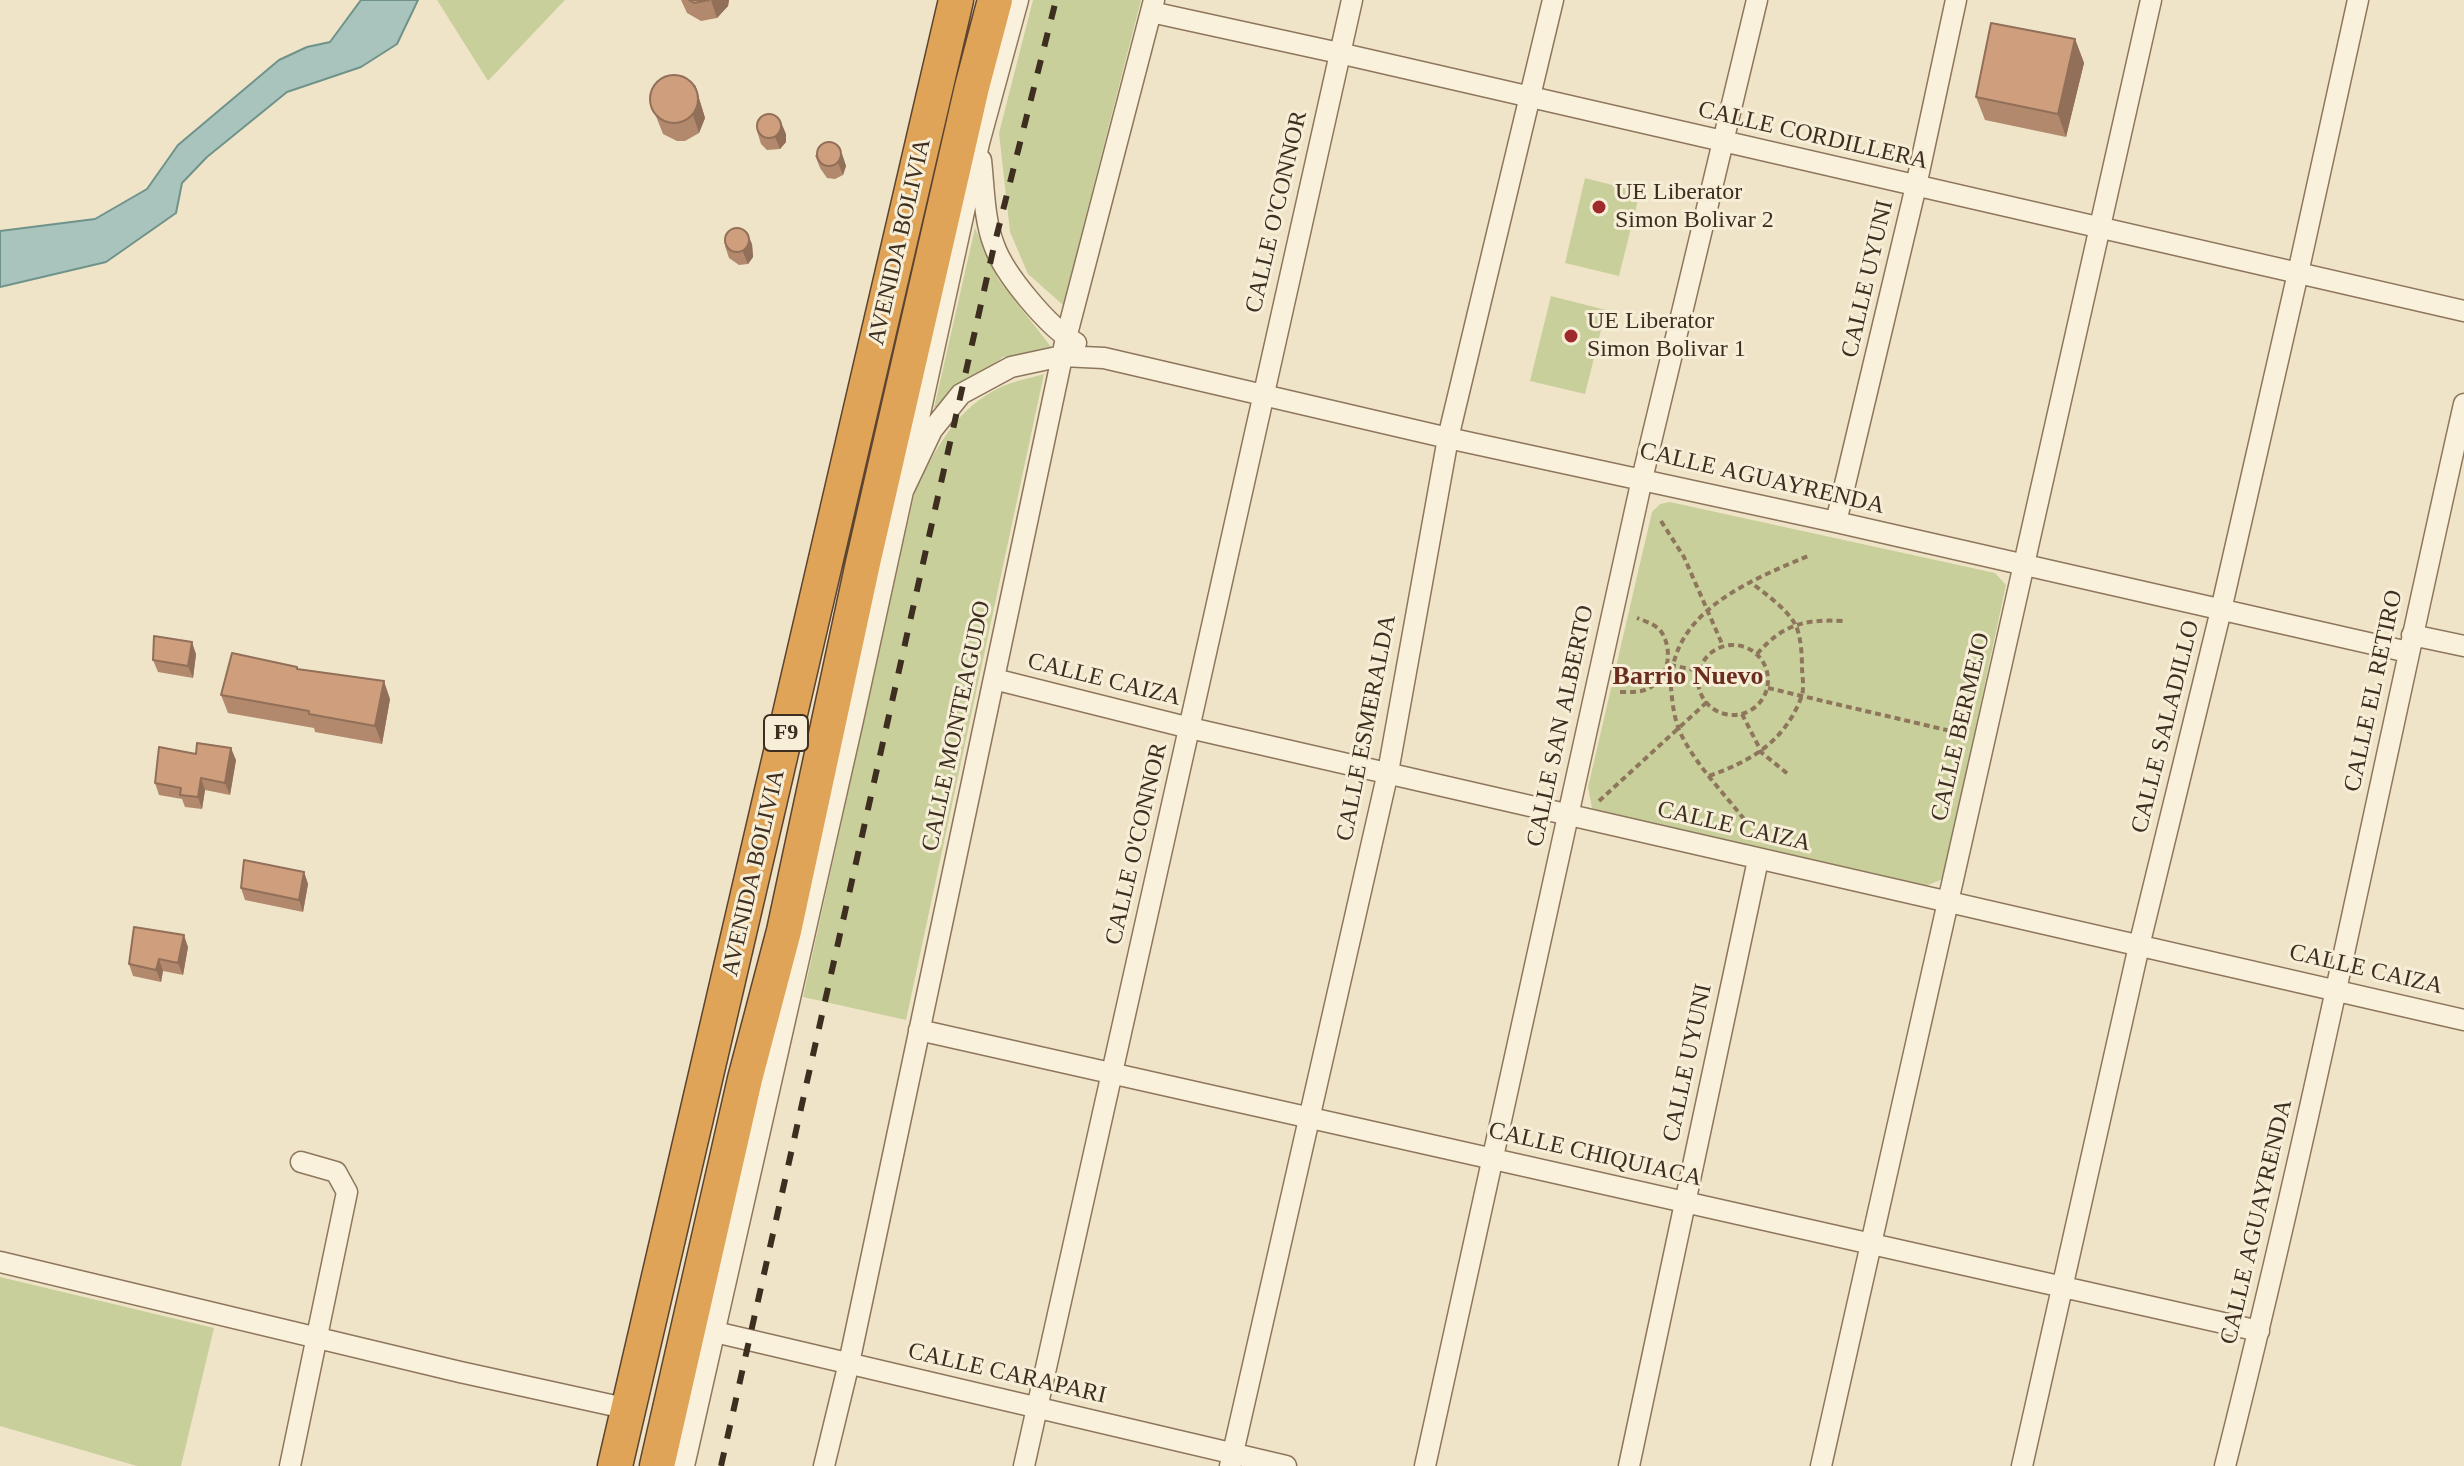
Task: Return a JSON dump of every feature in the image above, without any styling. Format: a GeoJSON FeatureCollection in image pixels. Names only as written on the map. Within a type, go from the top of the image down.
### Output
{"type":"FeatureCollection","features":[{"type":"Feature","properties":{"kind":"highway","name":"AVENIDA BOLIVIA"},"geometry":{"type":"LineString","coordinates":[[615,1466],[956,0]]}},
{"type":"Feature","properties":{"kind":"highway","name":"AVENIDA BOLIVIA"},"geometry":{"type":"LineString","coordinates":[[657,1466],[745,1079],[784,931],[863,563],[972,87],[995,0]]}},
{"type":"Feature","properties":{"kind":"street"},"geometry":{"type":"LineString","coordinates":[[684,1466],[979,143],[1018,0]]}},
{"type":"Feature","properties":{"kind":"street","name":"CALLE O'CONNOR"},"geometry":{"type":"LineString","coordinates":[[1024,1466],[1352,0]]}},
{"type":"Feature","properties":{"kind":"street","name":"CALLE ESMERALDA"},"geometry":{"type":"LineString","coordinates":[[1232,1460],[1388,772],[1448,438],[1553,0]]}},
{"type":"Feature","properties":{"kind":"street","name":"CALLE SAN ALBERTO"},"geometry":{"type":"LineString","coordinates":[[1425,1466],[1642,479],[1757,0]]}},
{"type":"Feature","properties":{"kind":"street","name":"CALLE UYUNI"},"geometry":{"type":"LineString","coordinates":[[1836,522],[1916,186],[1956,0]]}},
{"type":"Feature","properties":{"kind":"street","name":"CALLE BERMEJO"},"geometry":{"type":"LineString","coordinates":[[1821,1466],[2151,0]]}},
{"type":"Feature","properties":{"kind":"street","name":"CALLE SALADILLO"},"geometry":{"type":"LineString","coordinates":[[2022,1466],[2139,946],[2221,610],[2358,0]]}},
{"type":"Feature","properties":{"kind":"street","name":"CALLE CORDILLERA"},"geometry":{"type":"LineString","coordinates":[[1152,6],[1531,99],[2464,311]]}},
{"type":"Feature","properties":{"kind":"street","name":"CALLE MONTEAGUDO"},"geometry":{"type":"LineString","coordinates":[[824,1466],[849,1363],[1064,347],[1152,6]]}},
{"type":"Feature","properties":{"kind":"street"},"geometry":{"type":"LineString","coordinates":[[972,87],[985,199],[994,246],[1021,291],[1064,347]]}},
{"type":"Feature","properties":{"kind":"street","name":"CALLE AGUAYRENDA"},"geometry":{"type":"LineString","coordinates":[[903,491],[932,430],[961,394],[1011,367],[1064,347],[1262,396],[2221,610],[2410,644],[2464,646]]}},
{"type":"Feature","properties":{"kind":"street","name":"CALLE EL RETIRO"},"geometry":{"type":"LineString","coordinates":[[2336,989],[2464,404]]}},
{"type":"Feature","properties":{"kind":"street","name":"CALLE CAIZA"},"geometry":{"type":"LineString","coordinates":[[994,679],[1190,728],[1758,860],[2464,1020]]}},
{"type":"Feature","properties":{"kind":"street","name":"CALLE UYUNI"},"geometry":{"type":"LineString","coordinates":[[1629,1466],[1758,860]]}},
{"type":"Feature","properties":{"kind":"street","name":"CALLE AGUAYRENDA"},"geometry":{"type":"LineString","coordinates":[[2225,1466],[2259,1331],[2336,989]]}},
{"type":"Feature","properties":{"kind":"street","name":"CALLE CHIQUIACA"},"geometry":{"type":"LineString","coordinates":[[919,1030],[2259,1331]]}},
{"type":"Feature","properties":{"kind":"street"},"geometry":{"type":"LineString","coordinates":[[290,1466],[347,1192],[336,1172],[301,1162]]}},
{"type":"Feature","properties":{"kind":"street"},"geometry":{"type":"LineString","coordinates":[[0,1262],[629,1409]]}},
{"type":"Feature","properties":{"kind":"street","name":"CALLE CARAPARI"},"geometry":{"type":"LineString","coordinates":[[715,1332],[1037,1408],[1232,1460],[1286,1466]]}},
{"type":"Feature","properties":{"kind":"path"},"geometry":{"type":"LineString","coordinates":[[1661,521],[1684,557],[1723,646]]}},
{"type":"Feature","properties":{"kind":"path"},"geometry":{"type":"LineString","coordinates":[[1620,692],[1636,693],[1650,689],[1660,680],[1684,637],[1708,610],[1749,581],[1808,556]]}},
{"type":"Feature","properties":{"kind":"path"},"geometry":{"type":"LineString","coordinates":[[1709,776],[1762,753],[1786,725],[1803,696],[1802,657],[1796,625],[1749,581]]}},
{"type":"Feature","properties":{"kind":"path"},"geometry":{"type":"LineString","coordinates":[[1637,618],[1654,625],[1666,642],[1672,699],[1679,728],[1709,776],[1744,819]]}},
{"type":"Feature","properties":{"kind":"path"},"geometry":{"type":"LineString","coordinates":[[1757,654],[1769,641],[1796,625],[1816,620],[1843,621]]}},
{"type":"Feature","properties":{"kind":"path"},"geometry":{"type":"LineString","coordinates":[[1736,645],[1757,654],[1765,664],[1768,676],[1768,688],[1758,704],[1742,713],[1723,713],[1707,702],[1698,682],[1699,671],[1708,655],[1723,646],[1736,645]]}},
{"type":"Feature","properties":{"kind":"path"},"geometry":{"type":"LineString","coordinates":[[1669,665],[1699,671]]}},
{"type":"Feature","properties":{"kind":"path"},"geometry":{"type":"LineString","coordinates":[[1768,688],[1959,733]]}},
{"type":"Feature","properties":{"kind":"path"},"geometry":{"type":"LineString","coordinates":[[1592,808],[1707,702]]}},
{"type":"Feature","properties":{"kind":"path"},"geometry":{"type":"LineString","coordinates":[[1742,713],[1762,753],[1788,774]]}},
{"type":"Feature","properties":{"kind":"green space"},"geometry":{"type":"Polygon","coordinates":[[[437,0],[565,0],[488,81],[437,0]]]}},
{"type":"Feature","properties":{"kind":"green space"},"geometry":{"type":"Polygon","coordinates":[[[1033,0],[1141,0],[1063,305],[1028,274],[1010,232],[999,133],[1033,0]]]}},
{"type":"Feature","properties":{"kind":"green space"},"geometry":{"type":"Polygon","coordinates":[[[1585,178],[1640,192],[1619,276],[1565,263],[1585,178]]]}},
{"type":"Feature","properties":{"kind":"green space"},"geometry":{"type":"Polygon","coordinates":[[[975,228],[998,279],[1052,348],[1003,357],[934,408],[975,228]]]}},
{"type":"Feature","properties":{"kind":"green space"},"geometry":{"type":"Polygon","coordinates":[[[1551,296],[1606,310],[1585,394],[1530,381],[1551,296]]]}},
{"type":"Feature","properties":{"kind":"green space"},"geometry":{"type":"Polygon","coordinates":[[[1044,374],[906,1020],[803,997],[915,491],[949,431],[972,406],[1001,387],[1044,374]]]}},
{"type":"Feature","properties":{"kind":"green space"},"geometry":{"type":"Polygon","coordinates":[[[1670,502],[1995,573],[2006,585],[1943,879],[1923,887],[1604,816],[1592,808],[1588,787],[1652,512],[1660,504],[1670,502]]]}},
{"type":"Feature","properties":{"kind":"green space"},"geometry":{"type":"Polygon","coordinates":[[[0,1277],[214,1328],[181,1466],[137,1466],[0,1426],[0,1277]]]}},
{"type":"Feature","properties":{"kind":"water"},"geometry":{"type":"Polygon","coordinates":[[[361,0],[418,0],[397,44],[361,67],[287,92],[207,157],[182,183],[176,213],[106,262],[0,287],[0,231],[95,219],[147,189],[178,145],[279,60],[307,47],[330,42],[361,0]]]}},
{"type":"Feature","properties":{"kind":"building"},"geometry":{"type":"Polygon","coordinates":[[[1991,23],[2075,39],[2058,114],[1976,97],[1991,23]]]}},
{"type":"Feature","properties":{"kind":"building"},"geometry":{"type":"Polygon","coordinates":[[[674,75],[691,82],[698,99],[691,116],[674,123],[657,116],[650,99],[657,82],[674,75]]]}},
{"type":"Feature","properties":{"kind":"building"},"geometry":{"type":"Polygon","coordinates":[[[769,114],[778,117],[781,126],[778,135],[769,138],[760,135],[757,126],[760,117],[769,114]]]}},
{"type":"Feature","properties":{"kind":"building"},"geometry":{"type":"Polygon","coordinates":[[[829,142],[838,145],[841,154],[838,163],[829,166],[820,163],[817,154],[820,145],[829,142]]]}},
{"type":"Feature","properties":{"kind":"building"},"geometry":{"type":"Polygon","coordinates":[[[737,228],[746,231],[749,240],[746,249],[737,252],[728,249],[725,240],[728,231],[737,228]]]}},
{"type":"Feature","properties":{"kind":"building"},"geometry":{"type":"Polygon","coordinates":[[[154,636],[192,642],[188,666],[153,660],[154,636]]]}},
{"type":"Feature","properties":{"kind":"building"},"geometry":{"type":"Polygon","coordinates":[[[232,653],[297,669],[384,681],[375,726],[221,695],[232,653]]]}},
{"type":"Feature","properties":{"kind":"building"},"geometry":{"type":"Polygon","coordinates":[[[197,743],[231,748],[225,783],[201,778],[198,797],[180,795],[181,788],[155,783],[159,747],[196,754],[197,743]]]}},
{"type":"Feature","properties":{"kind":"building"},"geometry":{"type":"Polygon","coordinates":[[[244,860],[304,872],[299,900],[241,888],[244,860]]]}},
{"type":"Feature","properties":{"kind":"building"},"geometry":{"type":"Polygon","coordinates":[[[134,927],[184,935],[178,963],[159,959],[156,970],[129,964],[134,927]]]}},
{"type":"Feature","properties":{"kind":"railway"},"geometry":{"type":"LineString","coordinates":[[721,1466],[994,246],[1056,0]]}},
{"type":"Feature","properties":{"kind":"place","name":"UE Liberator Simon Bolivar 2"},"geometry":{"type":"Point","coordinates":[1599,207]}},
{"type":"Feature","properties":{"kind":"place","name":"UE Liberator Simon Bolivar 1"},"geometry":{"type":"Point","coordinates":[1571,336]}},
{"type":"Feature","properties":{"kind":"district","name":"Barrio Nuevo"},"geometry":{"type":"Point","coordinates":[1688,677]}}]}
